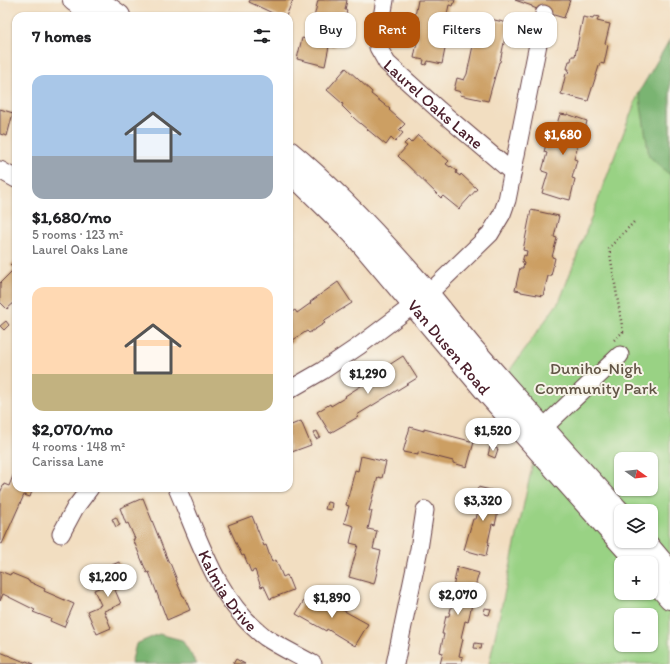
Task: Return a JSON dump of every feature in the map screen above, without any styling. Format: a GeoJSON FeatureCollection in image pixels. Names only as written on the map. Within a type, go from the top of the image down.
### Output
{"type":"FeatureCollection","features":[{"type":"Feature","properties":{"kind":"main road"},"geometry":{"type":"LineString","coordinates":[[74,0],[92,12]]}},
{"type":"Feature","properties":{"kind":"main road"},"geometry":{"type":"LineString","coordinates":[[97,0],[114,12]]}},
{"type":"Feature","properties":{"kind":"main road","name":"Van Dusen Road"},"geometry":{"type":"LineString","coordinates":[[293,156],[346,203],[420,299]]}},
{"type":"Feature","properties":{"kind":"main road","name":"Van Dusen Road"},"geometry":{"type":"LineString","coordinates":[[293,174],[420,299],[471,346],[524,405],[535,434],[633,556]]}},
{"type":"Feature","properties":{"kind":"main road","name":"Van Dusen Road"},"geometry":{"type":"LineString","coordinates":[[535,434],[614,507]]}},
{"type":"Feature","properties":{"kind":"main road"},"geometry":{"type":"LineString","coordinates":[[650,548],[670,572]]}},
{"type":"Feature","properties":{"kind":"main road"},"geometry":{"type":"LineString","coordinates":[[658,584],[670,598]]}},
{"type":"Feature","properties":{"kind":"street","name":"Laurel Oaks Lane"},"geometry":{"type":"LineString","coordinates":[[385,0],[378,47],[387,63],[439,110],[512,172]]}},
{"type":"Feature","properties":{"kind":"street"},"geometry":{"type":"LineString","coordinates":[[293,388],[322,371],[420,299],[490,234],[502,214],[507,200],[537,48]]}},
{"type":"Feature","properties":{"kind":"street"},"geometry":{"type":"LineString","coordinates":[[0,170],[12,177]]}},
{"type":"Feature","properties":{"kind":"street"},"geometry":{"type":"LineString","coordinates":[[535,434],[620,355]]}},
{"type":"Feature","properties":{"kind":"street"},"geometry":{"type":"LineString","coordinates":[[60,534],[75,508],[87,492]]}},
{"type":"Feature","properties":{"kind":"street","name":"Kalmia Drive"},"geometry":{"type":"LineString","coordinates":[[179,492],[216,579],[234,605],[253,626],[265,636],[278,645],[313,664]]}},
{"type":"Feature","properties":{"kind":"street"},"geometry":{"type":"LineString","coordinates":[[395,664],[420,550],[425,510]]}},
{"type":"Feature","properties":{"kind":"path"},"geometry":{"type":"LineString","coordinates":[[620,355],[612,342],[623,332],[609,248],[634,222]]}},
{"type":"Feature","properties":{"kind":"green space"},"geometry":{"type":"Polygon","coordinates":[[[670,39],[670,175],[649,156],[639,92],[670,39]]]}},
{"type":"Feature","properties":{"kind":"green space","name":"Duniho-Nigh Community Park"},"geometry":{"type":"Polygon","coordinates":[[[639,92],[670,108],[670,572],[655,548],[658,548],[658,504],[615,504],[502,381],[560,300],[639,92]]]}},
{"type":"Feature","properties":{"kind":"green space"},"geometry":{"type":"Polygon","coordinates":[[[536,448],[614,535],[614,548],[626,548],[633,556],[614,556],[614,600],[658,600],[658,585],[670,598],[670,664],[489,664],[536,448]]]}},
{"type":"Feature","properties":{"kind":"green space"},"geometry":{"type":"Polygon","coordinates":[[[159,634],[182,640],[197,664],[131,664],[136,644],[159,634]]]}},
{"type":"Feature","properties":{"kind":"building"},"geometry":{"type":"Polygon","coordinates":[[[250,0],[293,0],[288,12],[270,12],[249,2],[250,0]]]}},
{"type":"Feature","properties":{"kind":"building"},"geometry":{"type":"Polygon","coordinates":[[[318,0],[347,0],[345,10],[347,10],[347,12],[315,12],[318,0]]]}},
{"type":"Feature","properties":{"kind":"building"},"geometry":{"type":"Polygon","coordinates":[[[418,0],[455,0],[453,6],[449,5],[447,12],[428,12],[428,48],[445,48],[442,64],[428,61],[426,65],[423,64],[424,60],[414,58],[416,48],[420,48],[420,12],[416,12],[418,0]]]}},
{"type":"Feature","properties":{"kind":"building"},"geometry":{"type":"Polygon","coordinates":[[[515,0],[570,0],[564,18],[557,16],[557,12],[544,12],[515,0]]]}},
{"type":"Feature","properties":{"kind":"building"},"geometry":{"type":"Polygon","coordinates":[[[594,16],[599,17],[597,21],[610,24],[605,44],[608,45],[604,64],[600,63],[588,101],[561,94],[566,73],[568,74],[569,69],[567,69],[569,61],[571,61],[572,56],[575,56],[583,17],[593,19],[594,16]]]}},
{"type":"Feature","properties":{"kind":"building"},"geometry":{"type":"Polygon","coordinates":[[[495,20],[503,22],[503,47],[488,101],[460,95],[461,92],[454,90],[457,78],[464,80],[467,74],[472,48],[495,48],[495,20]]]}},
{"type":"Feature","properties":{"kind":"building"},"geometry":{"type":"Polygon","coordinates":[[[302,38],[305,39],[305,48],[329,48],[325,66],[297,59],[302,38]]]}},
{"type":"Feature","properties":{"kind":"building"},"geometry":{"type":"Polygon","coordinates":[[[346,68],[372,92],[371,94],[390,109],[389,110],[405,124],[399,130],[403,133],[395,142],[391,138],[386,145],[355,119],[342,106],[343,104],[327,90],[346,68]]]}},
{"type":"Feature","properties":{"kind":"building"},"geometry":{"type":"Polygon","coordinates":[[[0,109],[12,113],[12,117],[7,136],[0,134],[0,109]]]}},
{"type":"Feature","properties":{"kind":"building"},"geometry":{"type":"Polygon","coordinates":[[[560,114],[567,114],[587,121],[582,142],[579,141],[574,159],[577,160],[572,178],[575,179],[570,200],[561,199],[542,193],[548,173],[542,171],[547,153],[544,152],[549,132],[554,134],[560,114]]]}},
{"type":"Feature","properties":{"kind":"building"},"geometry":{"type":"Polygon","coordinates":[[[418,135],[449,161],[446,164],[457,171],[456,173],[460,176],[461,174],[477,189],[459,209],[443,196],[441,198],[398,156],[407,146],[404,144],[408,140],[411,143],[418,135]]]}},
{"type":"Feature","properties":{"kind":"building"},"geometry":{"type":"Polygon","coordinates":[[[531,210],[559,216],[554,237],[557,238],[552,257],[555,258],[551,276],[548,276],[543,296],[515,290],[520,268],[523,268],[524,263],[522,262],[524,255],[526,256],[527,251],[523,250],[531,210]]]}},
{"type":"Feature","properties":{"kind":"building"},"geometry":{"type":"Polygon","coordinates":[[[12,271],[12,305],[7,309],[0,302],[0,283],[12,271]]]}},
{"type":"Feature","properties":{"kind":"building"},"geometry":{"type":"Polygon","coordinates":[[[338,282],[352,303],[323,321],[325,323],[309,333],[307,331],[293,340],[293,311],[295,310],[297,313],[311,303],[310,302],[338,282]]]}},
{"type":"Feature","properties":{"kind":"building"},"geometry":{"type":"Polygon","coordinates":[[[6,321],[9,325],[4,330],[0,326],[6,321]]]}},
{"type":"Feature","properties":{"kind":"building"},"geometry":{"type":"Polygon","coordinates":[[[403,356],[417,378],[357,415],[358,417],[330,433],[317,412],[346,397],[345,396],[375,377],[403,356]]]}},
{"type":"Feature","properties":{"kind":"building"},"geometry":{"type":"Polygon","coordinates":[[[301,421],[311,445],[293,452],[293,424],[301,421]]]}},
{"type":"Feature","properties":{"kind":"building"},"geometry":{"type":"Polygon","coordinates":[[[410,427],[424,431],[424,429],[474,442],[467,467],[453,463],[453,461],[418,452],[418,455],[403,452],[410,427]]]}},
{"type":"Feature","properties":{"kind":"building"},"geometry":{"type":"Polygon","coordinates":[[[317,431],[320,437],[316,439],[313,433],[317,431]]]}},
{"type":"Feature","properties":{"kind":"building"},"geometry":{"type":"Polygon","coordinates":[[[490,447],[498,449],[495,458],[488,455],[490,447]]]}},
{"type":"Feature","properties":{"kind":"building"},"geometry":{"type":"Polygon","coordinates":[[[361,456],[386,462],[382,478],[378,477],[369,511],[372,511],[368,529],[377,531],[373,549],[381,551],[374,584],[349,577],[358,545],[350,543],[354,526],[344,523],[349,506],[346,505],[355,470],[358,471],[361,456]]]}},
{"type":"Feature","properties":{"kind":"building"},"geometry":{"type":"Polygon","coordinates":[[[12,478],[12,492],[32,492],[30,497],[24,495],[2,544],[0,543],[0,493],[4,484],[9,486],[12,478]]]}},
{"type":"Feature","properties":{"kind":"building"},"geometry":{"type":"Polygon","coordinates":[[[478,487],[499,492],[496,506],[499,507],[495,525],[492,524],[486,556],[464,550],[473,519],[476,519],[480,503],[475,501],[478,487]]]}},
{"type":"Feature","properties":{"kind":"building"},"geometry":{"type":"Polygon","coordinates":[[[143,498],[176,580],[190,610],[167,620],[149,572],[147,573],[133,539],[135,539],[128,523],[126,524],[120,508],[143,498]]]}},
{"type":"Feature","properties":{"kind":"building"},"geometry":{"type":"Polygon","coordinates":[[[327,502],[332,503],[331,510],[325,509],[327,502]]]}},
{"type":"Feature","properties":{"kind":"building"},"geometry":{"type":"Polygon","coordinates":[[[252,516],[264,546],[266,545],[272,562],[276,560],[283,577],[287,575],[293,590],[270,599],[264,586],[261,587],[255,570],[251,572],[228,525],[252,516]]]}},
{"type":"Feature","properties":{"kind":"building"},"geometry":{"type":"Polygon","coordinates":[[[116,517],[120,525],[116,527],[112,519],[116,517]]]}},
{"type":"Feature","properties":{"kind":"building"},"geometry":{"type":"Polygon","coordinates":[[[119,562],[128,584],[115,590],[121,604],[104,611],[111,628],[97,634],[87,611],[101,605],[94,590],[111,583],[105,568],[119,562]]]}},
{"type":"Feature","properties":{"kind":"building"},"geometry":{"type":"Polygon","coordinates":[[[457,567],[479,573],[470,603],[472,604],[468,622],[465,621],[461,638],[463,639],[459,656],[463,657],[461,664],[440,664],[443,653],[440,652],[444,634],[442,634],[446,616],[449,616],[453,600],[451,599],[457,567]]]}},
{"type":"Feature","properties":{"kind":"building"},"geometry":{"type":"Polygon","coordinates":[[[0,571],[10,575],[11,573],[28,580],[45,589],[44,591],[74,604],[64,627],[50,621],[51,619],[33,612],[35,610],[3,594],[0,601],[0,571]]]}},
{"type":"Feature","properties":{"kind":"building"},"geometry":{"type":"Polygon","coordinates":[[[309,592],[336,609],[337,607],[368,624],[355,646],[327,629],[326,631],[296,614],[309,592]]]}},
{"type":"Feature","properties":{"kind":"building"},"geometry":{"type":"Polygon","coordinates":[[[485,608],[491,609],[489,615],[484,614],[485,608]]]}},
{"type":"Feature","properties":{"kind":"building"},"geometry":{"type":"Polygon","coordinates":[[[475,643],[482,644],[481,649],[474,648],[475,643]]]}},
{"type":"Feature","properties":{"kind":"building"},"geometry":{"type":"Polygon","coordinates":[[[0,652],[25,662],[34,664],[0,664],[0,652]]]}},
{"type":"Feature","properties":{"kind":"building"},"geometry":{"type":"Polygon","coordinates":[[[236,659],[245,664],[233,664],[236,659]]]}}]}
